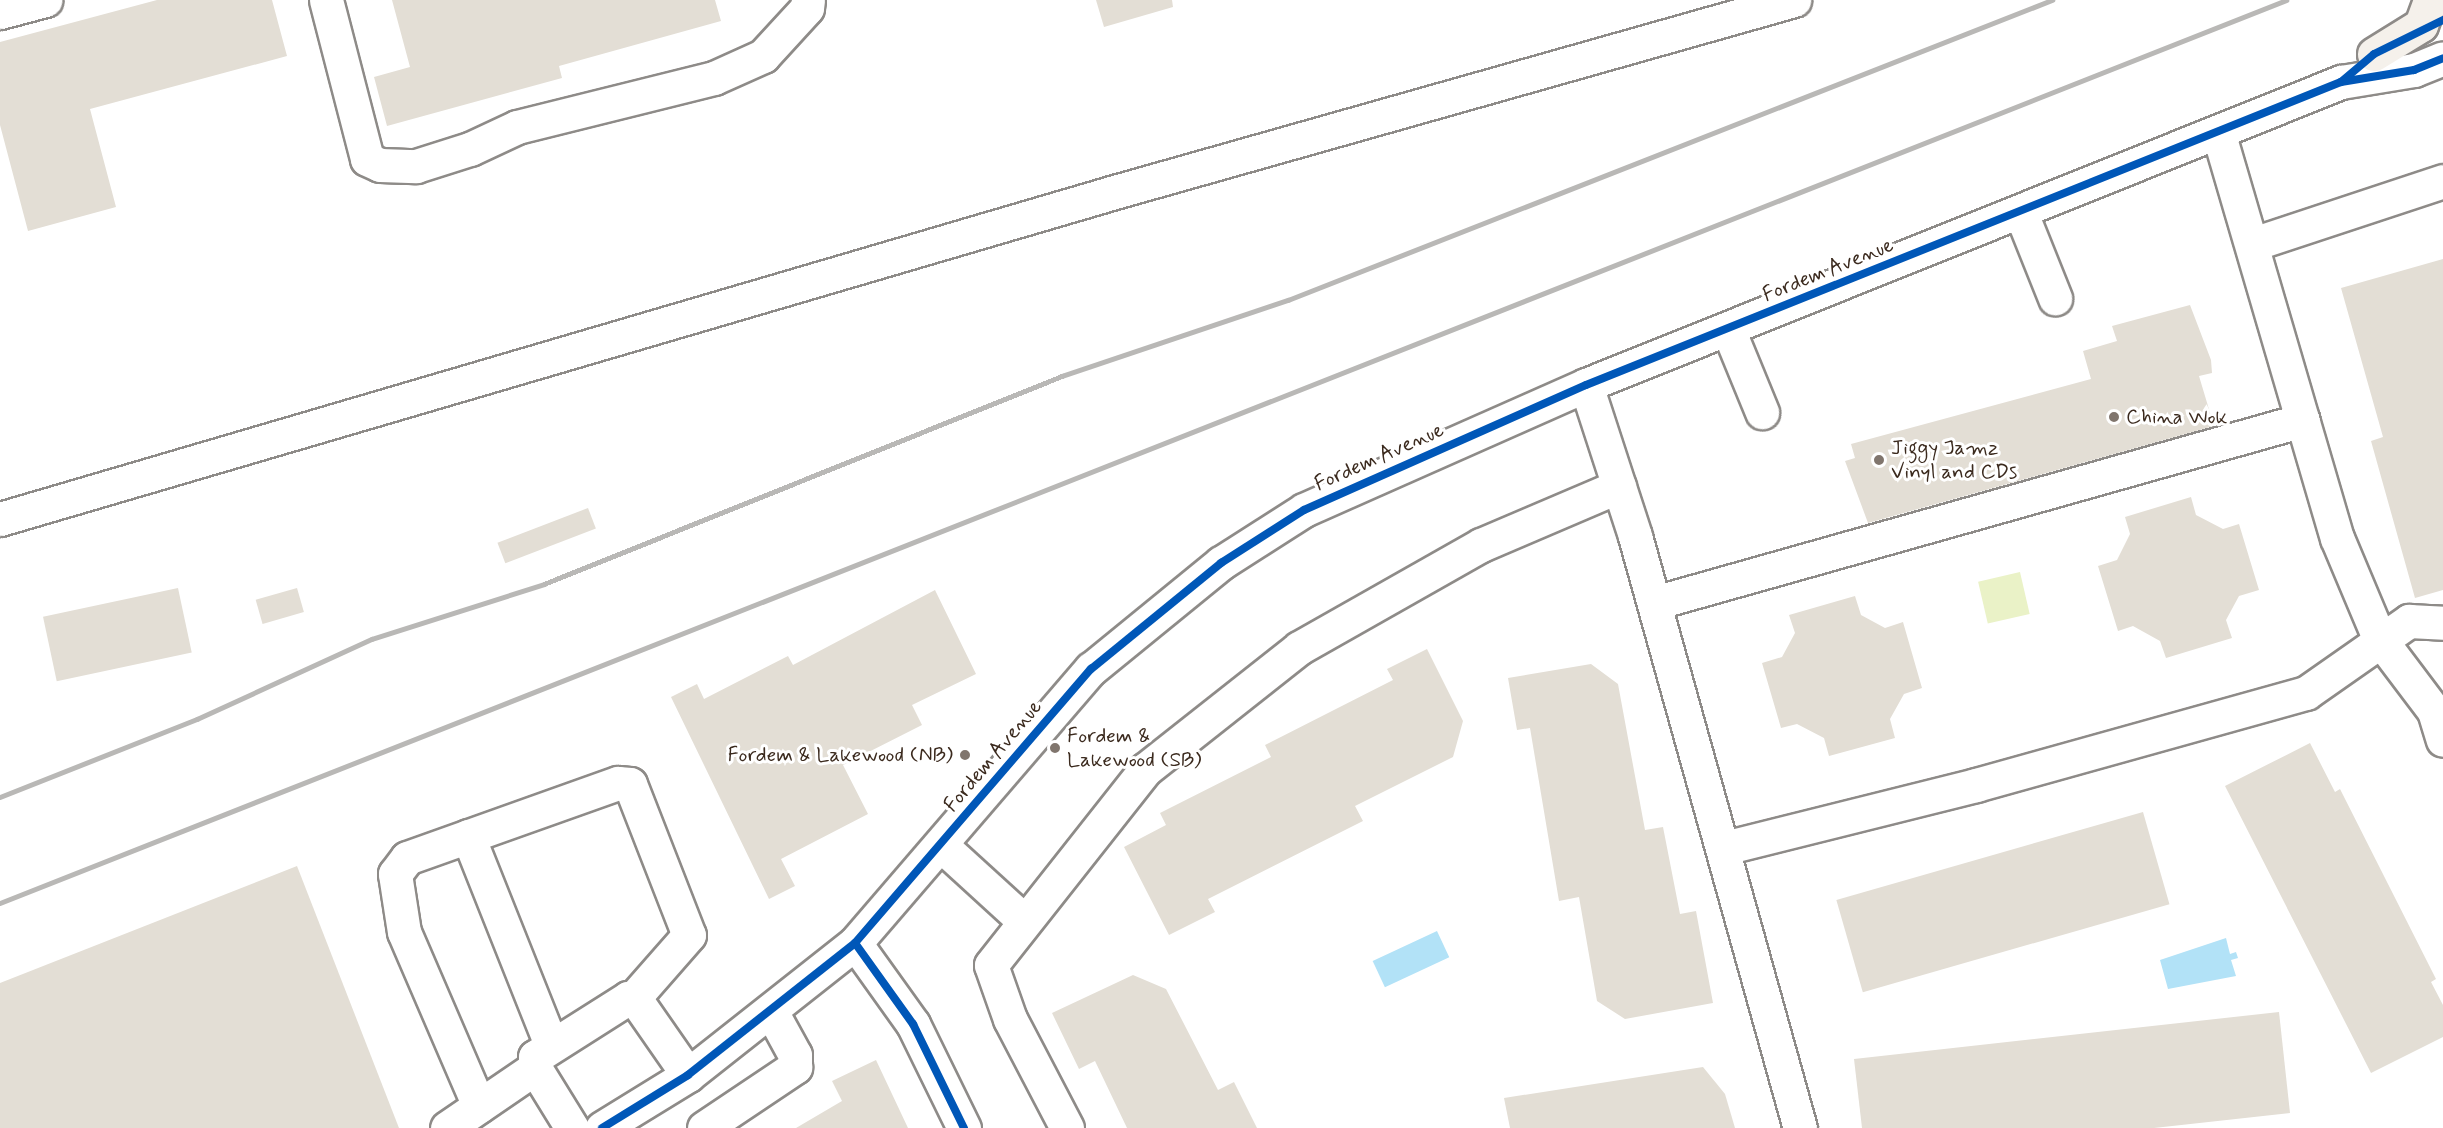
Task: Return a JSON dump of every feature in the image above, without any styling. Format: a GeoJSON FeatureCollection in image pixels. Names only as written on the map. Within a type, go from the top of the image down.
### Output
{"type":"FeatureCollection","features":[{"type":"Feature","properties":{"kind":"main road"},"geometry":{"type":"LineString","coordinates":[[2374,54],[2421,25],[2430,0]]}},
{"type":"Feature","properties":{"kind":"street"},"geometry":{"type":"LineString","coordinates":[[0,12],[45,0]]}},
{"type":"Feature","properties":{"kind":"street"},"geometry":{"type":"LineString","coordinates":[[326,0],[367,159],[380,165],[416,166],[527,123],[714,78],[763,56],[807,8],[808,0]]}},
{"type":"Feature","properties":{"kind":"street"},"geometry":{"type":"LineString","coordinates":[[0,519],[1100,196],[1794,0]]}},
{"type":"Feature","properties":{"kind":"street","name":"Fordem Avenue"},"geometry":{"type":"LineString","coordinates":[[2341,82],[2374,54],[2443,20]]}},
{"type":"Feature","properties":{"kind":"street","name":"Fordem Avenue"},"geometry":{"type":"LineString","coordinates":[[602,1128],[688,1075],[772,1013],[855,943],[942,846],[1091,669],[1221,563],[1304,510],[1586,385],[2219,135],[2341,82],[2414,70],[2443,58]]}},
{"type":"Feature","properties":{"kind":"street"},"geometry":{"type":"LineString","coordinates":[[2219,135],[2253,244],[2337,538],[2379,638],[2436,704],[2443,740]]}},
{"type":"Feature","properties":{"kind":"street"},"geometry":{"type":"LineString","coordinates":[[2253,244],[2443,181]]}},
{"type":"Feature","properties":{"kind":"street"},"geometry":{"type":"LineString","coordinates":[[2021,213],[2055,298]]}},
{"type":"Feature","properties":{"kind":"street"},"geometry":{"type":"LineString","coordinates":[[1728,329],[1762,412]]}},
{"type":"Feature","properties":{"kind":"street"},"geometry":{"type":"LineString","coordinates":[[1586,385],[1654,603],[1800,1128]]}},
{"type":"Feature","properties":{"kind":"street"},"geometry":{"type":"LineString","coordinates":[[1654,603],[2303,420]]}},
{"type":"Feature","properties":{"kind":"street"},"geometry":{"type":"LineString","coordinates":[[1067,1128],[1010,1019],[991,965],[1023,920],[1146,769],[1299,648],[1480,545],[1619,486]]}},
{"type":"Feature","properties":{"kind":"street"},"geometry":{"type":"LineString","coordinates":[[1724,848],[1976,785],[2307,693],[2379,638],[2409,621],[2443,623]]}},
{"type":"Feature","properties":{"kind":"street"},"geometry":{"type":"LineString","coordinates":[[447,1128],[479,1106],[543,1057],[633,999],[689,935],[624,781],[407,858],[395,874],[404,932],[479,1106]]}},
{"type":"Feature","properties":{"kind":"street"},"geometry":{"type":"LineString","coordinates":[[468,836],[543,1057],[572,1128]]}},
{"type":"Feature","properties":{"kind":"street"},"geometry":{"type":"LineString","coordinates":[[942,846],[1023,920]]}},
{"type":"Feature","properties":{"kind":"street"},"geometry":{"type":"LineString","coordinates":[[855,943],[913,1024],[964,1128]]}},
{"type":"Feature","properties":{"kind":"street"},"geometry":{"type":"LineString","coordinates":[[633,999],[688,1075]]}},
{"type":"Feature","properties":{"kind":"street"},"geometry":{"type":"LineString","coordinates":[[705,1128],[795,1067],[795,1055],[772,1013]]}},
{"type":"Feature","properties":{"kind":"green space"},"geometry":{"type":"Polygon","coordinates":[[[2020,572],[2030,614],[1988,624],[1978,582],[2020,572]]]}},
{"type":"Feature","properties":{"kind":"water"},"geometry":{"type":"Polygon","coordinates":[[[1437,931],[1449,957],[1385,987],[1373,961],[1437,931]]]}},
{"type":"Feature","properties":{"kind":"water"},"geometry":{"type":"Polygon","coordinates":[[[2226,938],[2230,954],[2236,952],[2238,958],[2231,960],[2236,976],[2168,989],[2160,960],[2226,938]]]}},
{"type":"Feature","properties":{"kind":"building"},"geometry":{"type":"Polygon","coordinates":[[[157,0],[272,0],[287,56],[90,109],[116,207],[28,231],[0,125],[0,42],[157,0]]]}},
{"type":"Feature","properties":{"kind":"building"},"geometry":{"type":"Polygon","coordinates":[[[392,0],[715,0],[721,21],[559,66],[562,78],[387,126],[374,77],[410,67],[392,0]]]}},
{"type":"Feature","properties":{"kind":"building"},"geometry":{"type":"Polygon","coordinates":[[[1096,0],[1172,0],[1173,7],[1104,27],[1096,0]]]}},
{"type":"Feature","properties":{"kind":"building"},"geometry":{"type":"Polygon","coordinates":[[[2443,259],[2443,590],[2415,598],[2371,441],[2383,437],[2341,288],[2443,259]]]}},
{"type":"Feature","properties":{"kind":"building"},"geometry":{"type":"Polygon","coordinates":[[[2190,305],[2211,360],[2212,373],[2199,376],[2214,426],[1868,523],[1845,461],[1855,458],[1851,444],[2091,379],[2083,351],[2117,341],[2112,326],[2190,305]]]}},
{"type":"Feature","properties":{"kind":"building"},"geometry":{"type":"Polygon","coordinates":[[[2191,497],[2196,515],[2223,529],[2239,524],[2259,590],[2239,596],[2226,620],[2232,638],[2166,658],[2160,641],[2133,626],[2118,631],[2098,566],[2117,560],[2130,534],[2125,517],[2191,497]]]}},
{"type":"Feature","properties":{"kind":"building"},"geometry":{"type":"Polygon","coordinates":[[[588,508],[596,529],[505,563],[497,543],[588,508]]]}},
{"type":"Feature","properties":{"kind":"building"},"geometry":{"type":"Polygon","coordinates":[[[178,588],[192,653],[57,681],[43,617],[178,588]]]}},
{"type":"Feature","properties":{"kind":"building"},"geometry":{"type":"Polygon","coordinates":[[[297,588],[304,612],[263,624],[256,600],[297,588]]]}},
{"type":"Feature","properties":{"kind":"building"},"geometry":{"type":"Polygon","coordinates":[[[935,590],[976,674],[912,705],[922,725],[843,765],[868,814],[781,859],[795,886],[769,899],[671,697],[697,684],[704,699],[788,656],[793,665],[935,590]]]}},
{"type":"Feature","properties":{"kind":"building"},"geometry":{"type":"Polygon","coordinates":[[[1855,596],[1861,615],[1885,628],[1903,622],[1922,688],[1904,694],[1890,719],[1895,738],[1829,756],[1824,738],[1797,724],[1781,728],[1762,663],[1782,657],[1795,633],[1789,615],[1855,596]]]}},
{"type":"Feature","properties":{"kind":"building"},"geometry":{"type":"Polygon","coordinates":[[[1427,649],[1463,721],[1453,757],[1355,806],[1363,821],[1208,899],[1215,912],[1169,935],[1124,847],[1166,825],[1160,813],[1271,757],[1265,745],[1393,680],[1387,669],[1427,649]]]}},
{"type":"Feature","properties":{"kind":"building"},"geometry":{"type":"Polygon","coordinates":[[[1591,664],[1618,684],[1645,830],[1663,827],[1680,914],[1696,911],[1713,1003],[1625,1019],[1597,1001],[1579,897],[1559,901],[1530,728],[1517,730],[1508,678],[1591,664]]]}},
{"type":"Feature","properties":{"kind":"building"},"geometry":{"type":"Polygon","coordinates":[[[2310,743],[2335,792],[2340,789],[2436,979],[2431,982],[2443,1005],[2443,1037],[2371,1073],[2225,786],[2310,743]]]}},
{"type":"Feature","properties":{"kind":"building"},"geometry":{"type":"Polygon","coordinates":[[[2143,812],[2169,904],[1863,992],[1836,900],[2143,812]]]}},
{"type":"Feature","properties":{"kind":"building"},"geometry":{"type":"Polygon","coordinates":[[[297,866],[399,1128],[0,1128],[0,983],[297,866]]]}},
{"type":"Feature","properties":{"kind":"building"},"geometry":{"type":"Polygon","coordinates":[[[1133,975],[1166,989],[1218,1090],[1234,1082],[1257,1128],[1127,1128],[1095,1061],[1079,1069],[1052,1013],[1133,975]]]}},
{"type":"Feature","properties":{"kind":"building"},"geometry":{"type":"Polygon","coordinates":[[[2279,1012],[2290,1113],[2154,1128],[1862,1128],[1854,1059],[2279,1012]]]}},
{"type":"Feature","properties":{"kind":"building"},"geometry":{"type":"Polygon","coordinates":[[[876,1060],[908,1128],[796,1128],[842,1101],[832,1081],[876,1060]]]}},
{"type":"Feature","properties":{"kind":"building"},"geometry":{"type":"Polygon","coordinates":[[[1703,1067],[1725,1094],[1735,1128],[1510,1128],[1504,1098],[1703,1067]]]}},
{"type":"Feature","properties":{"kind":"railway"},"geometry":{"type":"LineString","coordinates":[[0,797],[197,719],[372,639],[544,584],[1062,376],[1288,300],[2052,0]]}},
{"type":"Feature","properties":{"kind":"railway"},"geometry":{"type":"LineString","coordinates":[[0,903],[2286,0]]}},
{"type":"Feature","properties":{"kind":"cycle path"},"geometry":{"type":"LineString","coordinates":[[2341,82],[2374,54],[2443,20]]}},
{"type":"Feature","properties":{"kind":"cycle path"},"geometry":{"type":"LineString","coordinates":[[602,1128],[688,1075],[855,943],[1091,669],[1221,563],[1304,510],[1586,385],[2341,82],[2414,70],[2443,58]]}},
{"type":"Feature","properties":{"kind":"cycle path"},"geometry":{"type":"LineString","coordinates":[[855,943],[913,1024],[964,1128]]}},
{"type":"Feature","properties":{"kind":"place","name":"China Wok"},"geometry":{"type":"Point","coordinates":[2114,417]}},
{"type":"Feature","properties":{"kind":"place","name":"Jiggy Jamz Vinyl and CDs"},"geometry":{"type":"Point","coordinates":[1879,460]}},
{"type":"Feature","properties":{"kind":"place","name":"Fordem & Lakewood (SB)"},"geometry":{"type":"Point","coordinates":[1055,748]}},
{"type":"Feature","properties":{"kind":"place","name":"Fordem & Lakewood (NB)"},"geometry":{"type":"Point","coordinates":[965,755]}}]}
